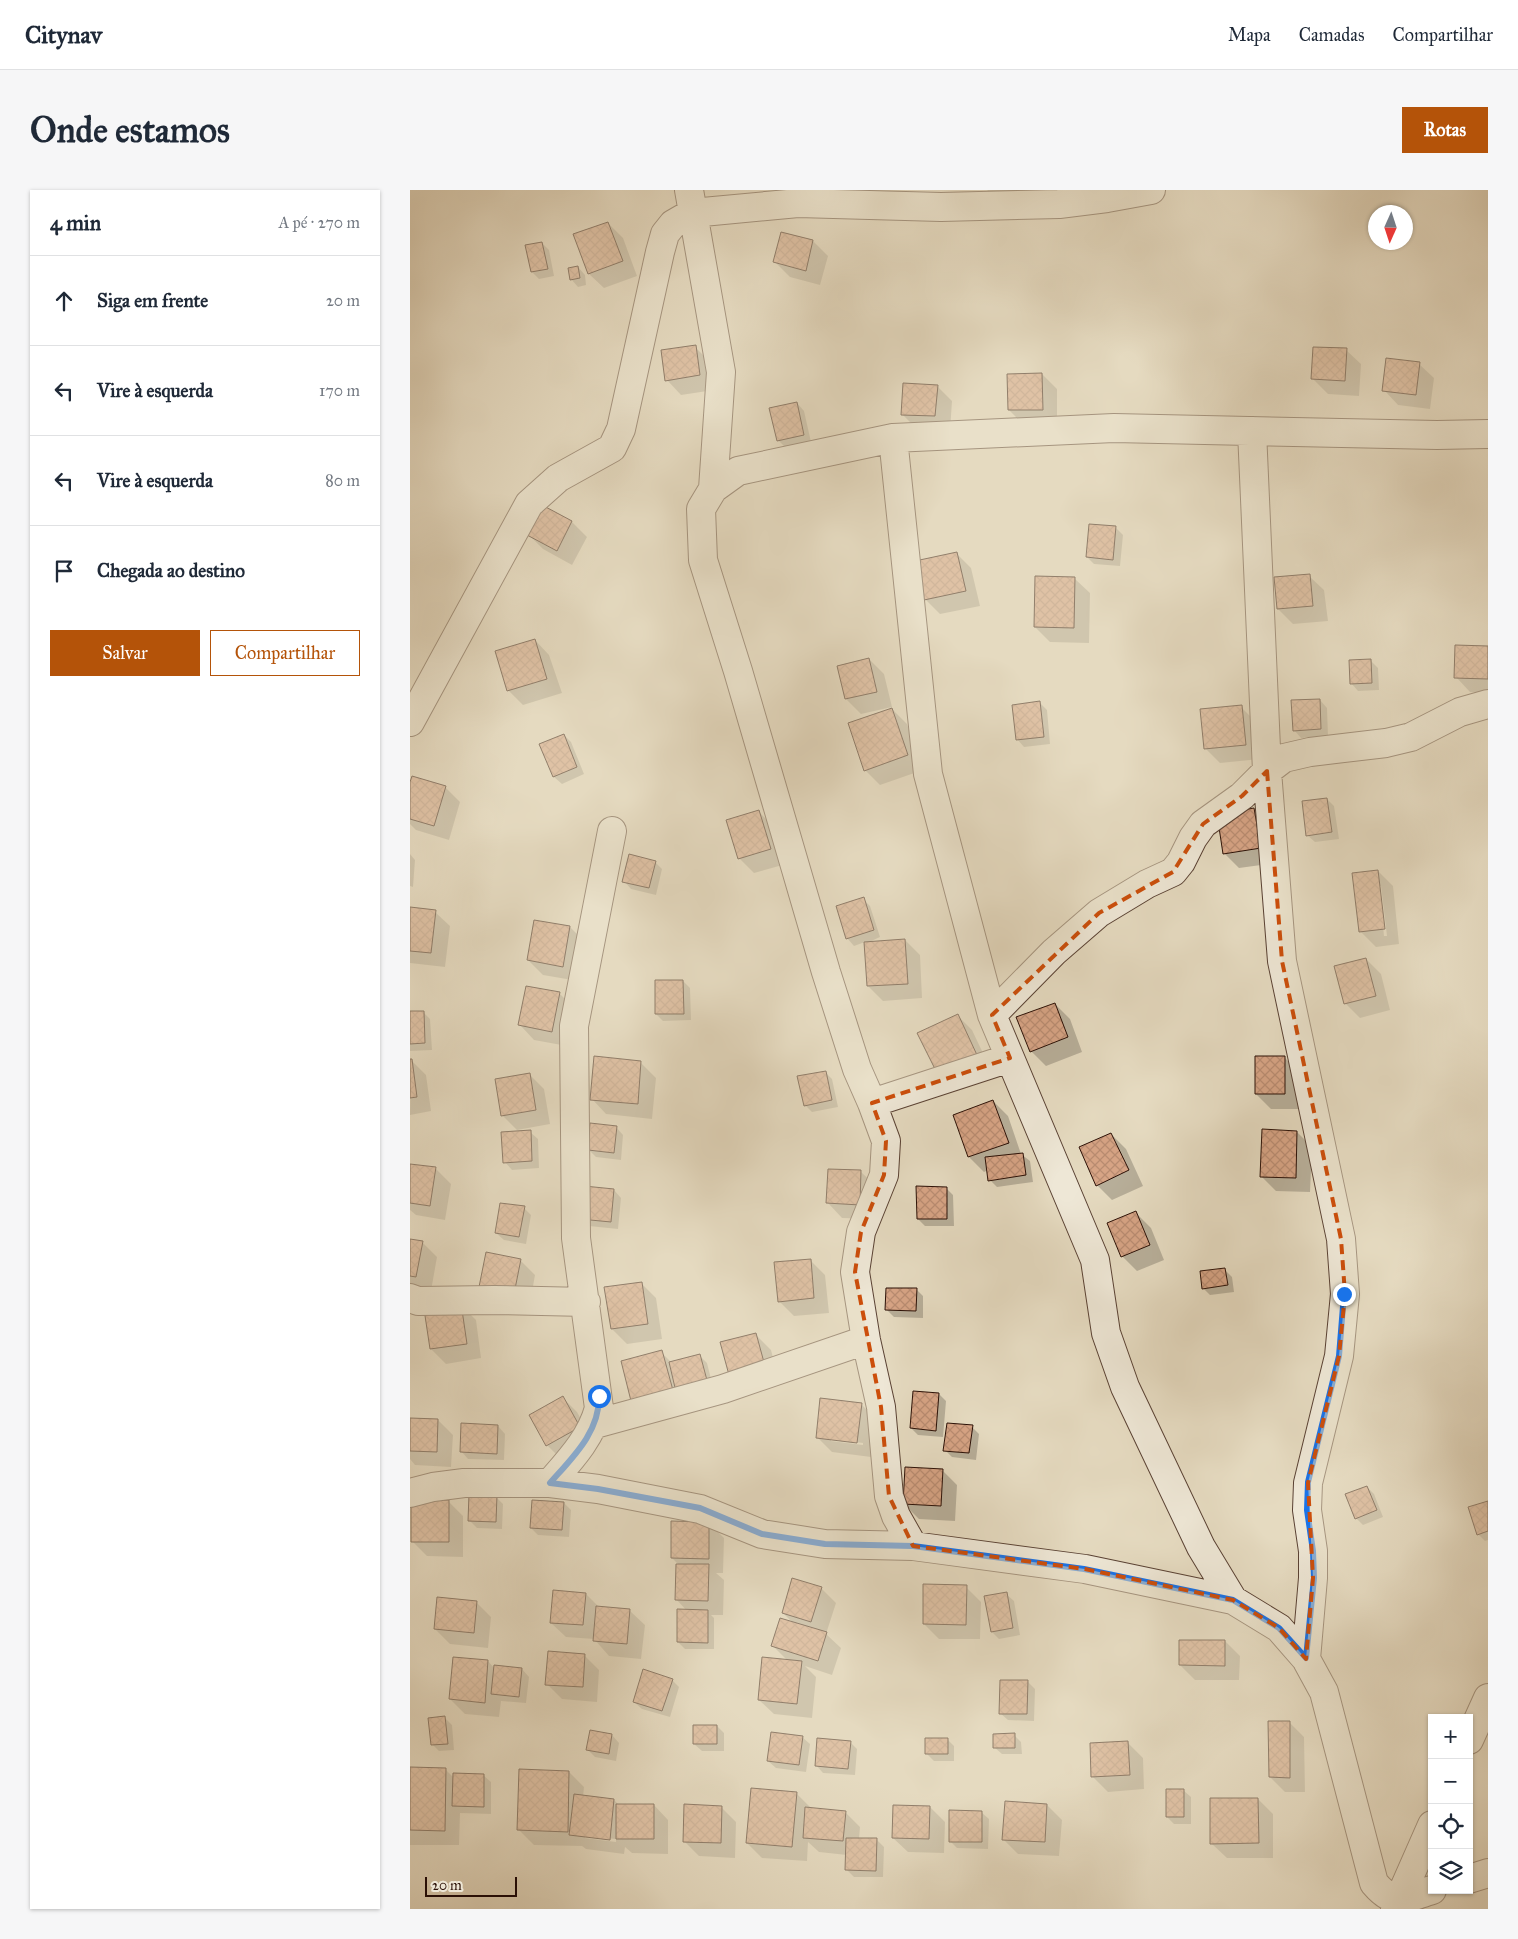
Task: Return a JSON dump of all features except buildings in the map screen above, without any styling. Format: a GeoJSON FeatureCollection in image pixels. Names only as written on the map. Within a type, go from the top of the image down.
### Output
{"type":"FeatureCollection","features":[{"type":"Feature","properties":{"kind":"street"},"geometry":{"type":"LineString","coordinates":[[691,201],[941,207],[1059,204],[1151,190]]}},
{"type":"Feature","properties":{"kind":"street"},"geometry":{"type":"LineString","coordinates":[[691,201],[722,372],[713,489]]}},
{"type":"Feature","properties":{"kind":"street"},"geometry":{"type":"LineString","coordinates":[[410,722],[529,504],[558,478],[612,448],[621,428],[665,234],[691,201]]}},
{"type":"Feature","properties":{"kind":"street"},"geometry":{"type":"LineString","coordinates":[[913,1546],[896,1516],[889,1496],[881,1407],[866,1340],[855,1272],[861,1232],[884,1175],[886,1141],[857,1069],[826,972],[738,671],[702,560],[701,509],[713,489],[738,470],[893,438],[1114,428],[1437,435],[1488,434]]}},
{"type":"Feature","properties":{"kind":"street"},"geometry":{"type":"LineString","coordinates":[[1252,431],[1267,771],[1282,961],[1341,1240],[1344,1294],[1339,1356],[1308,1482],[1307,1510],[1313,1551],[1314,1578],[1306,1658]]}},
{"type":"Feature","properties":{"kind":"street"},"geometry":{"type":"LineString","coordinates":[[893,438],[928,774],[992,1015],[1095,1260],[1106,1333],[1125,1387],[1201,1547],[1233,1600]]}},
{"type":"Feature","properties":{"kind":"street"},"geometry":{"type":"LineString","coordinates":[[992,1015],[1054,952],[1099,913],[1147,884],[1173,872],[1203,824],[1242,796],[1267,771],[1284,758],[1310,752],[1386,743],[1411,737],[1460,712],[1488,704]]}},
{"type":"Feature","properties":{"kind":"street"},"geometry":{"type":"LineString","coordinates":[[550,1483],[580,1448],[595,1424],[599,1408],[599,1396],[576,1238],[574,1026],[612,831]]}},
{"type":"Feature","properties":{"kind":"street"},"geometry":{"type":"LineString","coordinates":[[872,1103],[1010,1058]]}},
{"type":"Feature","properties":{"kind":"street"},"geometry":{"type":"LineString","coordinates":[[410,1298],[418,1301],[586,1302]]}},
{"type":"Feature","properties":{"kind":"street"},"geometry":{"type":"LineString","coordinates":[[595,1424],[723,1389],[866,1340]]}},
{"type":"Feature","properties":{"kind":"street"},"geometry":{"type":"LineString","coordinates":[[410,1493],[433,1487],[464,1483],[550,1483],[598,1489],[700,1508],[762,1534],[825,1544],[913,1546],[1084,1569],[1233,1600],[1279,1628],[1306,1658],[1324,1692],[1374,1883],[1384,1895],[1397,1904]]}},
{"type":"Feature","properties":{"kind":"street"},"geometry":{"type":"LineString","coordinates":[[1473,1731],[1488,1698]]}},
{"type":"Feature","properties":{"kind":"street"},"geometry":{"type":"LineString","coordinates":[[1397,1904],[1428,1834]]}},
{"type":"Feature","properties":{"kind":"street"},"geometry":{"type":"LineString","coordinates":[[1473,1878],[1488,1873]]}},
{"type":"Feature","properties":{"kind":"street"},"geometry":{"type":"LineString","coordinates":[[1397,1904],[1428,1892]]}},
{"type":"Feature","properties":{"kind":"highlighted area"},"geometry":{"type":"Polygon","coordinates":[[[1267,771],[1282,961],[1341,1239],[1345,1294],[1339,1356],[1308,1483],[1313,1578],[1306,1659],[1279,1628],[1233,1600],[1085,1569],[913,1546],[889,1496],[881,1407],[855,1272],[861,1232],[884,1175],[886,1141],[872,1103],[1010,1058],[992,1015],[1099,913],[1173,872],[1203,824],[1242,796],[1267,771]]]}},
{"type":"Feature","properties":{"kind":"route"},"geometry":{"type":"LineString","coordinates":[[599,1396],[599,1408],[595,1424],[580,1448],[550,1483],[598,1489],[700,1508],[762,1534],[825,1544],[913,1546],[1084,1569],[1233,1600],[1279,1628],[1306,1658],[1314,1578],[1313,1551],[1307,1510],[1308,1482],[1330,1399],[1339,1356],[1344,1294]]}}]}
